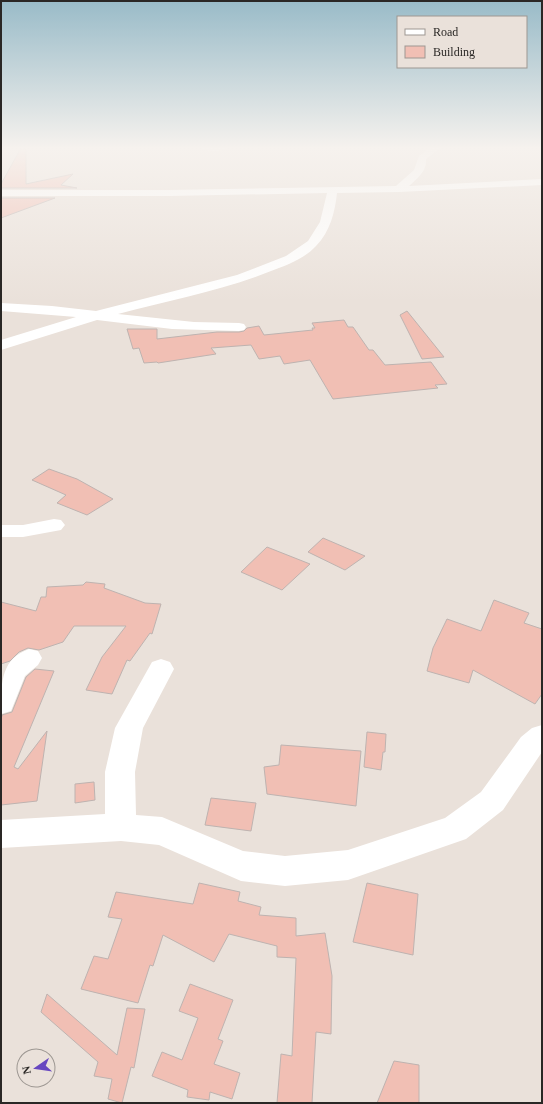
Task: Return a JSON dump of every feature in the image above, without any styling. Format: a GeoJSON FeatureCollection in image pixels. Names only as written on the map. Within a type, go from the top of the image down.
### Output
{"type":"FeatureCollection","features":[{"type":"Feature","properties":{"kind":"street"},"geometry":{"type":"LineString","coordinates":[[1,345],[93,316],[227,283],[290,259],[314,242],[322,230],[330,211],[331,200]]}},
{"type":"Feature","properties":{"kind":"street"},"geometry":{"type":"LineString","coordinates":[[1,307],[168,325],[212,328],[239,327]]}},
{"type":"Feature","properties":{"kind":"street"},"geometry":{"type":"LineString","coordinates":[[1,531],[23,531],[54,525]]}},
{"type":"Feature","properties":{"kind":"street"},"geometry":{"type":"LineString","coordinates":[[1,704],[7,685],[15,670],[29,658]]}},
{"type":"Feature","properties":{"kind":"street"},"geometry":{"type":"LineString","coordinates":[[121,828],[119,796],[120,772],[129,728],[161,669]]}},
{"type":"Feature","properties":{"kind":"street"},"geometry":{"type":"LineString","coordinates":[[1,834],[121,828],[162,831],[241,866],[285,871],[348,865],[455,829],[492,801],[531,744],[542,736]]}},
{"type":"Feature","properties":{"kind":"building"},"geometry":{"type":"Polygon","coordinates":[[[1,200],[51,200],[1,218],[1,200]]]}},
{"type":"Feature","properties":{"kind":"building"},"geometry":{"type":"Polygon","coordinates":[[[407,311],[444,357],[422,359],[400,315],[407,311]]]}},
{"type":"Feature","properties":{"kind":"building"},"geometry":{"type":"Polygon","coordinates":[[[344,320],[348,327],[353,327],[369,350],[373,350],[385,365],[431,362],[447,384],[435,385],[438,388],[333,399],[310,360],[284,364],[280,356],[259,359],[251,345],[211,348],[216,354],[158,363],[144,363],[139,348],[133,349],[127,329],[157,329],[157,339],[217,332],[239,332],[244,331],[247,328],[259,326],[264,335],[313,330],[312,328],[315,328],[312,323],[344,320]]]}},
{"type":"Feature","properties":{"kind":"building"},"geometry":{"type":"Polygon","coordinates":[[[49,469],[77,479],[113,499],[87,515],[57,503],[66,495],[32,480],[49,469]]]}},
{"type":"Feature","properties":{"kind":"building"},"geometry":{"type":"Polygon","coordinates":[[[323,538],[365,556],[345,570],[308,552],[323,538]]]}},
{"type":"Feature","properties":{"kind":"building"},"geometry":{"type":"Polygon","coordinates":[[[267,547],[310,564],[282,590],[241,572],[267,547]]]}},
{"type":"Feature","properties":{"kind":"building"},"geometry":{"type":"Polygon","coordinates":[[[86,582],[105,584],[104,588],[145,603],[161,604],[152,634],[150,633],[130,661],[127,660],[112,694],[86,690],[102,657],[126,626],[74,626],[63,642],[39,650],[28,648],[19,652],[10,661],[1,664],[1,602],[36,611],[41,597],[46,597],[47,587],[83,585],[86,582]]]}},
{"type":"Feature","properties":{"kind":"building"},"geometry":{"type":"Polygon","coordinates":[[[494,600],[529,613],[524,623],[542,629],[542,694],[535,704],[473,670],[469,683],[427,671],[433,648],[447,619],[481,631],[494,600]]]}},
{"type":"Feature","properties":{"kind":"building"},"geometry":{"type":"Polygon","coordinates":[[[35,669],[54,671],[14,767],[18,769],[47,731],[37,801],[1,805],[2,715],[12,712],[26,677],[35,669]]]}},
{"type":"Feature","properties":{"kind":"building"},"geometry":{"type":"Polygon","coordinates":[[[367,732],[386,734],[385,752],[383,752],[381,770],[364,767],[367,732]]]}},
{"type":"Feature","properties":{"kind":"building"},"geometry":{"type":"Polygon","coordinates":[[[281,745],[361,751],[356,806],[267,794],[264,767],[279,765],[281,745]]]}},
{"type":"Feature","properties":{"kind":"building"},"geometry":{"type":"Polygon","coordinates":[[[94,782],[95,800],[75,803],[75,784],[94,782]]]}},
{"type":"Feature","properties":{"kind":"building"},"geometry":{"type":"Polygon","coordinates":[[[211,798],[256,803],[251,831],[205,825],[211,798]]]}},
{"type":"Feature","properties":{"kind":"building"},"geometry":{"type":"Polygon","coordinates":[[[199,883],[240,892],[238,901],[261,907],[259,915],[296,918],[296,936],[325,933],[332,976],[331,1034],[316,1032],[312,1103],[277,1103],[281,1054],[292,1056],[296,958],[277,957],[277,946],[229,934],[214,962],[163,935],[153,966],[150,965],[138,1003],[81,989],[94,956],[108,959],[122,919],[108,917],[116,892],[193,904],[199,883]]]}},
{"type":"Feature","properties":{"kind":"building"},"geometry":{"type":"Polygon","coordinates":[[[367,883],[418,894],[413,955],[353,942],[367,883]]]}},
{"type":"Feature","properties":{"kind":"building"},"geometry":{"type":"Polygon","coordinates":[[[190,984],[233,1000],[218,1039],[223,1041],[214,1064],[240,1073],[232,1099],[210,1092],[209,1100],[187,1097],[188,1090],[152,1076],[162,1052],[182,1060],[198,1018],[179,1011],[190,984]]]}},
{"type":"Feature","properties":{"kind":"building"},"geometry":{"type":"Polygon","coordinates":[[[47,994],[117,1055],[127,1008],[145,1009],[134,1068],[131,1067],[122,1103],[108,1099],[112,1079],[94,1076],[98,1062],[41,1012],[47,994]]]}},
{"type":"Feature","properties":{"kind":"building"},"geometry":{"type":"Polygon","coordinates":[[[394,1061],[419,1065],[419,1103],[377,1103],[394,1061]]]}}]}
